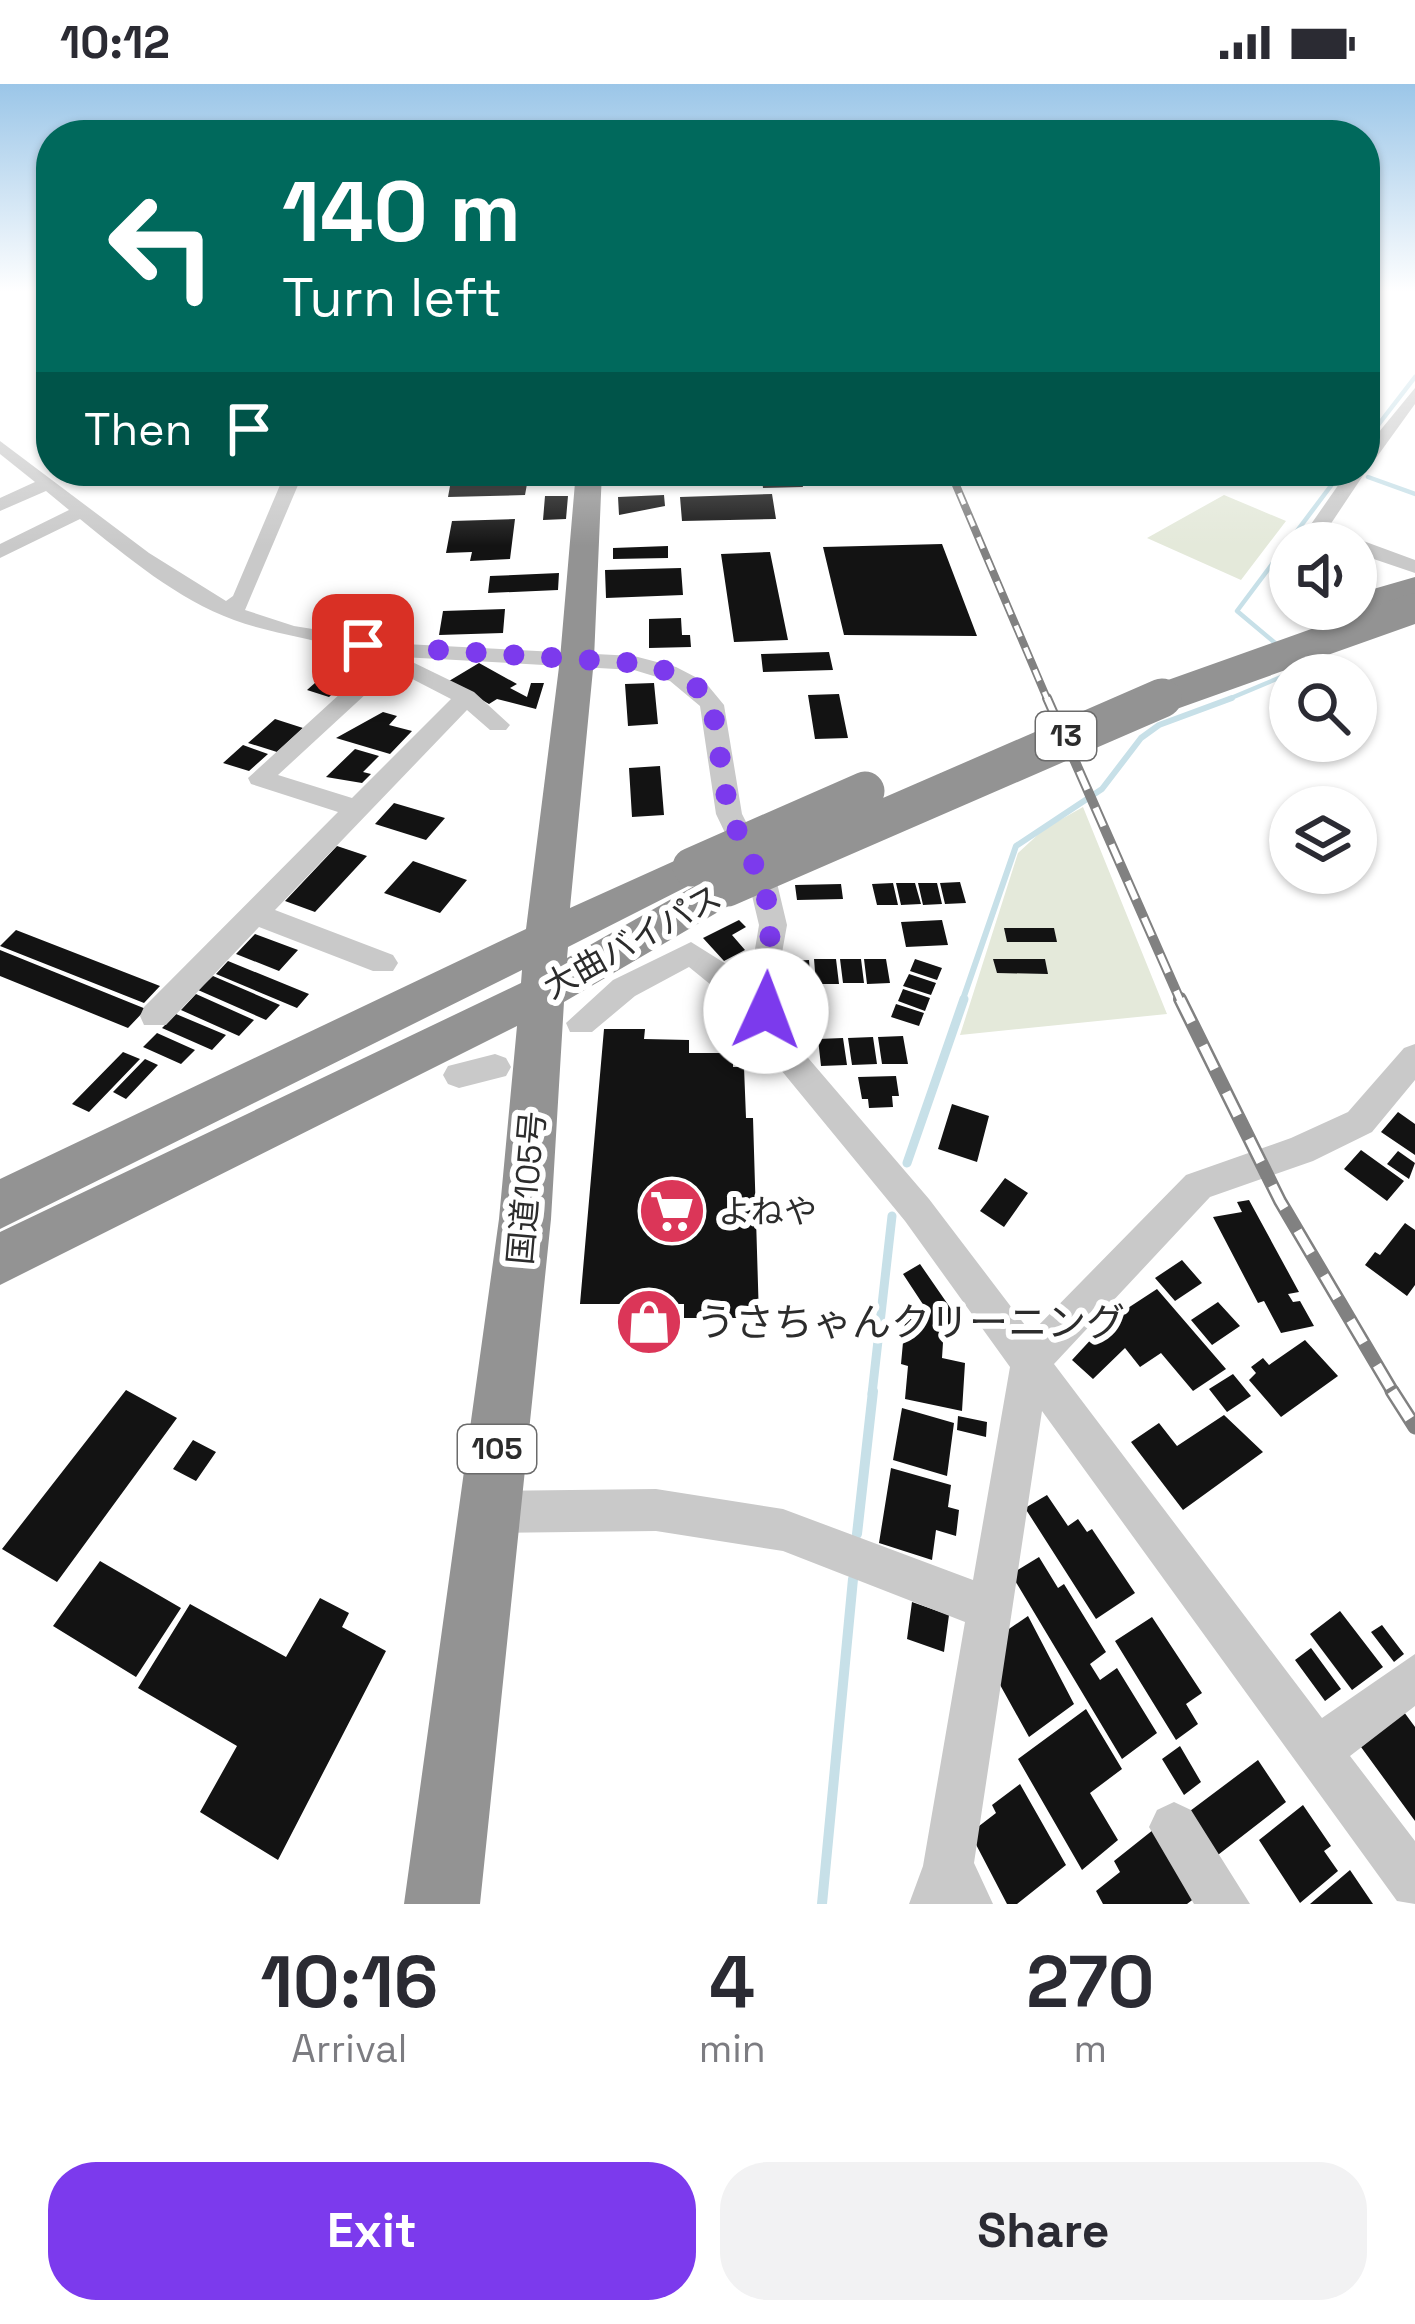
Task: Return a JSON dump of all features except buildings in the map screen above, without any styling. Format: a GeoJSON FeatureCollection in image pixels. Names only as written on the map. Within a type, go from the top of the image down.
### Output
{"type":"FeatureCollection","features":[{"type":"Feature","properties":{"kind":"highway","name":"国道105号"},"geometry":{"type":"LineString","coordinates":[[442,1904],[555,986],[588,486]]}},
{"type":"Feature","properties":{"kind":"highway"},"geometry":{"type":"LineString","coordinates":[[1377,598],[1415,586]]}},
{"type":"Feature","properties":{"kind":"highway","name":"大曲バイパス"},"geometry":{"type":"LineString","coordinates":[[710,877],[1139,706],[1415,608]]}},
{"type":"Feature","properties":{"kind":"highway","name":"大曲バイパス"},"geometry":{"type":"LineString","coordinates":[[0,1259],[555,986],[710,877],[1036,718],[1282,630]]}},
{"type":"Feature","properties":{"kind":"highway","name":"大曲バイパス"},"geometry":{"type":"LineString","coordinates":[[0,1205],[555,986]]}},
{"type":"Feature","properties":{"kind":"street"},"geometry":{"type":"LineString","coordinates":[[1380,441],[1415,393]]}},
{"type":"Feature","properties":{"kind":"street"},"geometry":{"type":"LineString","coordinates":[[1393,424],[1415,431]]}},
{"type":"Feature","properties":{"kind":"street"},"geometry":{"type":"LineString","coordinates":[[0,446],[36,473]]}},
{"type":"Feature","properties":{"kind":"street"},"geometry":{"type":"LineString","coordinates":[[0,505],[42,486]]}},
{"type":"Feature","properties":{"kind":"street"},"geometry":{"type":"LineString","coordinates":[[53,486],[193,592],[281,628],[363,645],[668,670],[689,680],[712,705],[729,814],[763,883],[772,925],[766,1011],[792,1061],[917,1210],[1415,1883]]}},
{"type":"Feature","properties":{"kind":"street"},"geometry":{"type":"LineString","coordinates":[[229,610],[242,599],[289,486]]}},
{"type":"Feature","properties":{"kind":"street"},"geometry":{"type":"LineString","coordinates":[[1323,522],[1348,486]]}},
{"type":"Feature","properties":{"kind":"street"},"geometry":{"type":"LineString","coordinates":[[0,552],[84,508]]}},
{"type":"Feature","properties":{"kind":"street"},"geometry":{"type":"LineString","coordinates":[[1377,553],[1415,567]]}},
{"type":"Feature","properties":{"kind":"street"},"geometry":{"type":"LineString","coordinates":[[363,645],[466,697],[498,725]]}},
{"type":"Feature","properties":{"kind":"street"},"geometry":{"type":"LineString","coordinates":[[357,809],[260,778],[389,661]]}},
{"type":"Feature","properties":{"kind":"street"},"geometry":{"type":"LineString","coordinates":[[154,1016],[466,697]]}},
{"type":"Feature","properties":{"kind":"street"},"geometry":{"type":"LineString","coordinates":[[255,914],[383,963]]}},
{"type":"Feature","properties":{"kind":"street"},"geometry":{"type":"LineString","coordinates":[[555,986],[624,988],[691,953],[738,991],[766,992]]}},
{"type":"Feature","properties":{"kind":"street"},"geometry":{"type":"LineString","coordinates":[[459,1075],[495,1067]]}},
{"type":"Feature","properties":{"kind":"street"},"geometry":{"type":"LineString","coordinates":[[950,1891],[1030,1360],[1198,1186],[1301,1150],[1360,1122],[1408,1076]]}},
{"type":"Feature","properties":{"kind":"street"},"geometry":{"type":"LineString","coordinates":[[490,1512],[656,1510],[783,1529],[990,1609]]}},
{"type":"Feature","properties":{"kind":"street"},"geometry":{"type":"LineString","coordinates":[[1319,1750],[1415,1677]]}},
{"type":"Feature","properties":{"kind":"street"},"geometry":{"type":"LineString","coordinates":[[1174,1827],[1223,1904]]}},
{"type":"Feature","properties":{"kind":"shaded area"},"geometry":{"type":"Polygon","coordinates":[[[1224,495],[1286,521],[1269,522],[1269,543],[1241,580],[1147,538],[1224,495]]]}},
{"type":"Feature","properties":{"kind":"shaded area"},"geometry":{"type":"Polygon","coordinates":[[[1083,807],[1167,1014],[960,1035],[1018,853],[1044,829],[1083,807]]]}},
{"type":"Feature","properties":{"kind":"waterway"},"geometry":{"type":"LineString","coordinates":[[1380,422],[1415,377]]}},
{"type":"Feature","properties":{"kind":"waterway"},"geometry":{"type":"LineString","coordinates":[[1380,481],[1415,494]]}},
{"type":"Feature","properties":{"kind":"waterway"},"geometry":{"type":"LineString","coordinates":[[1281,648],[1237,611],[1331,486]]}},
{"type":"Feature","properties":{"kind":"waterway"},"geometry":{"type":"LineString","coordinates":[[1225,701],[1269,682]]}},
{"type":"Feature","properties":{"kind":"waterway"},"geometry":{"type":"LineString","coordinates":[[1225,701],[1232,698]]}},
{"type":"Feature","properties":{"kind":"waterway"},"geometry":{"type":"LineString","coordinates":[[962,1002],[1016,846],[1102,789],[1141,738],[1159,725],[1225,701]]}},
{"type":"Feature","properties":{"kind":"waterway"},"geometry":{"type":"LineString","coordinates":[[907,1163],[964,999]]}},
{"type":"Feature","properties":{"kind":"waterway"},"geometry":{"type":"LineString","coordinates":[[872,1394],[892,1216]]}},
{"type":"Feature","properties":{"kind":"waterway"},"geometry":{"type":"LineString","coordinates":[[857,1534],[873,1391]]}},
{"type":"Feature","properties":{"kind":"waterway"},"geometry":{"type":"LineString","coordinates":[[822,1904],[853,1579]]}},
{"type":"Feature","properties":{"kind":"railway"},"geometry":{"type":"LineString","coordinates":[[956,486],[1048,701]]}},
{"type":"Feature","properties":{"kind":"railway"},"geometry":{"type":"LineString","coordinates":[[1047,698],[1181,1002]]}},
{"type":"Feature","properties":{"kind":"railway"},"geometry":{"type":"LineString","coordinates":[[1180,999],[1280,1201],[1394,1394]]}},
{"type":"Feature","properties":{"kind":"railway"},"geometry":{"type":"LineString","coordinates":[[1392,1391],[1415,1427]]}},
{"type":"Feature","properties":{"kind":"place","name":"よねや"},"geometry":{"type":"Point","coordinates":[672,1211]}},
{"type":"Feature","properties":{"kind":"place","name":"うさちゃんクリーニング"},"geometry":{"type":"Point","coordinates":[649,1322]}},
{"type":"Feature","properties":{"kind":"route"},"geometry":{"type":"LineString","coordinates":[[363,645],[634,663],[668,670],[703,691],[712,705],[729,814],[763,883],[772,925],[765,964],[766,1011]]}}]}
